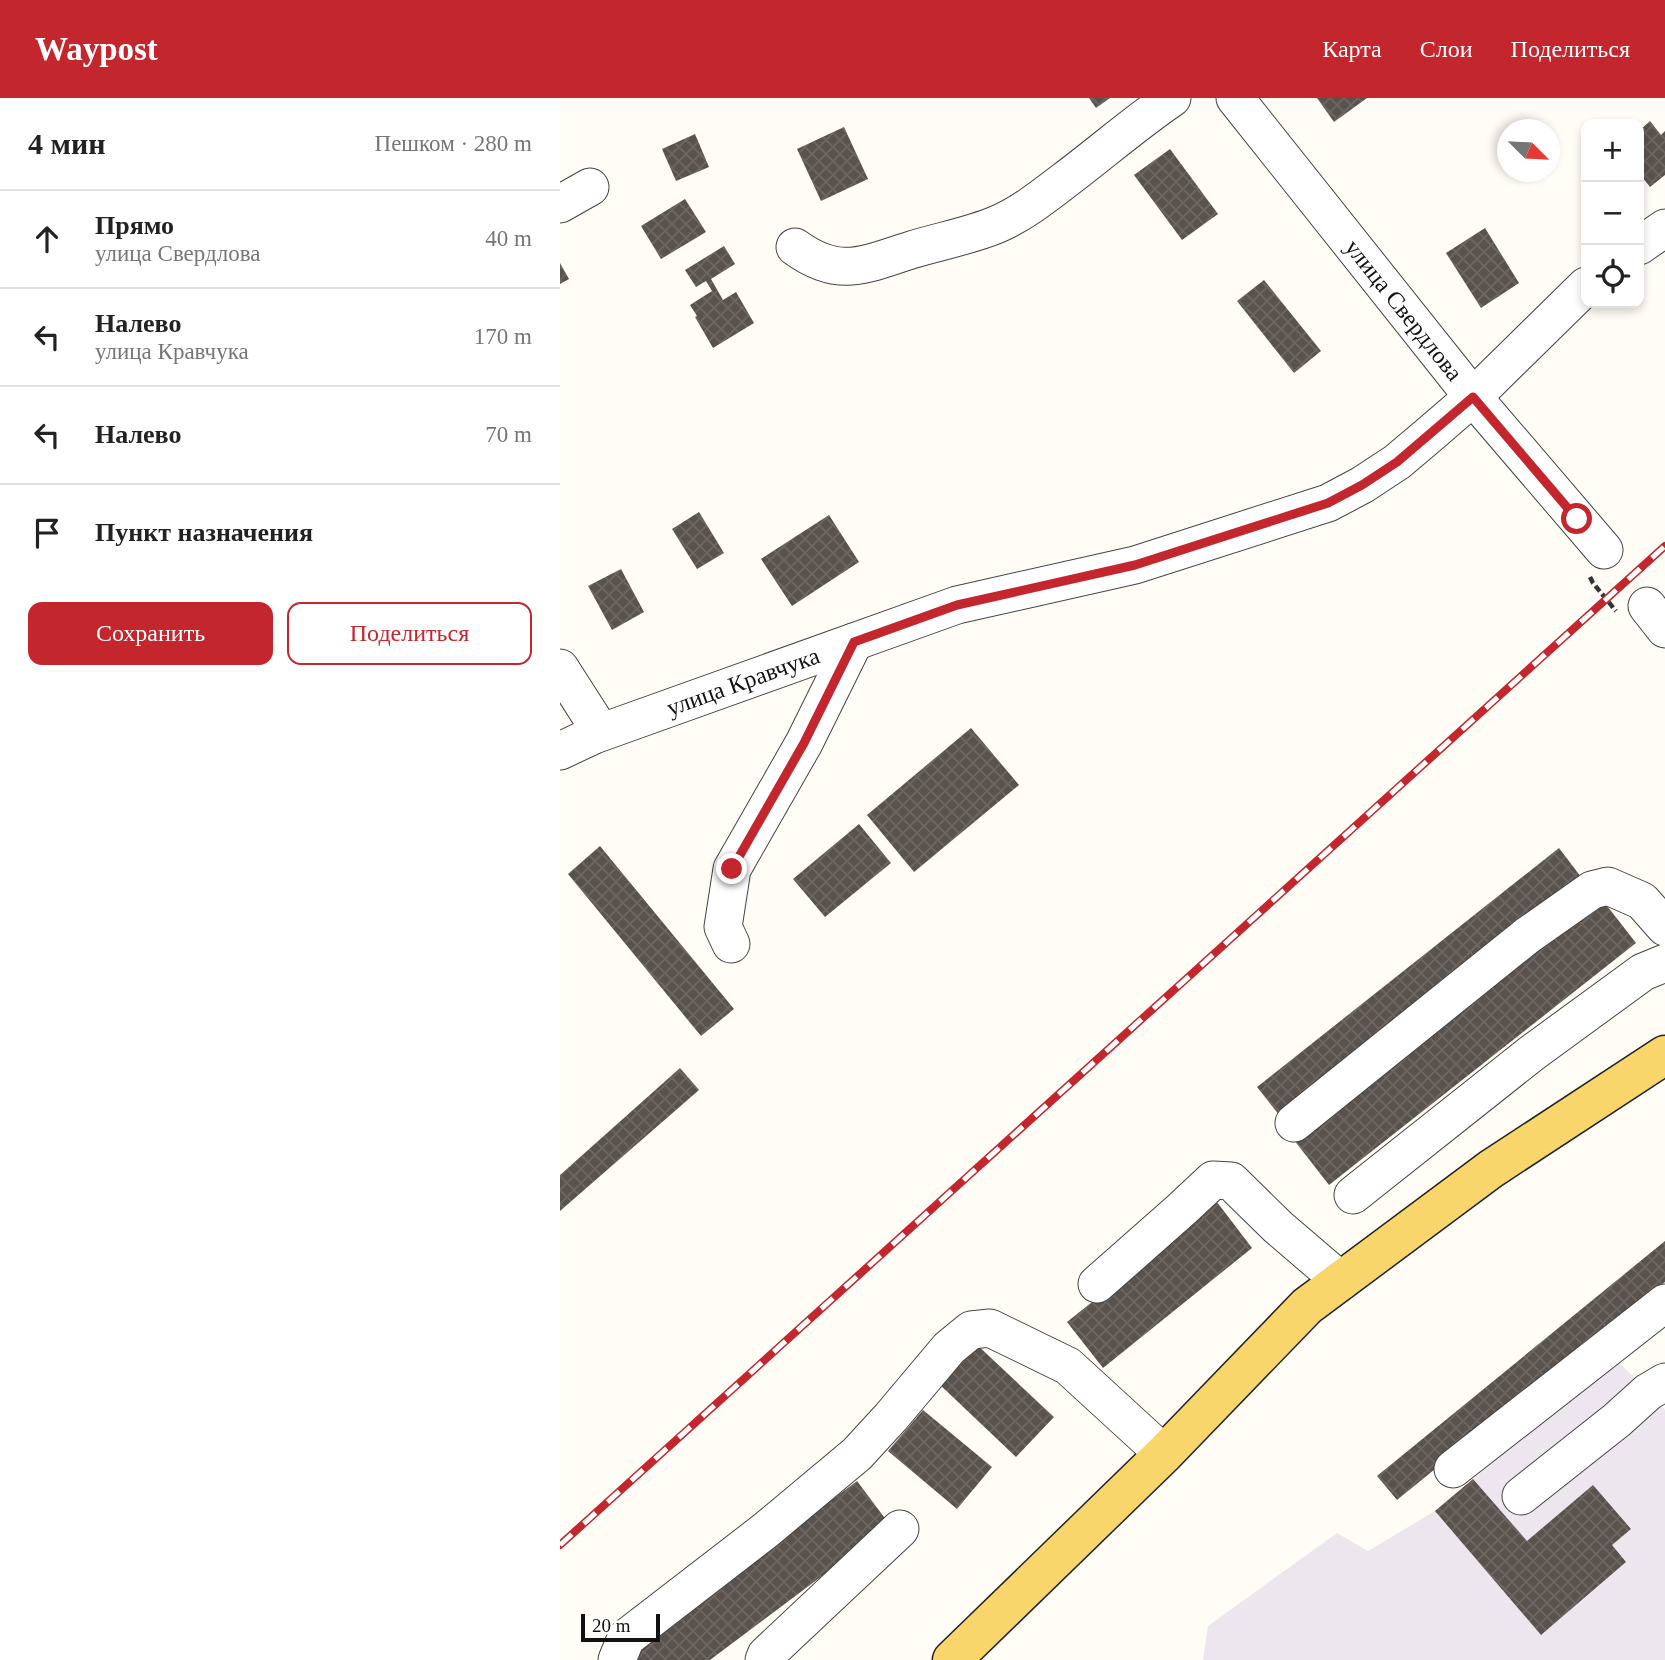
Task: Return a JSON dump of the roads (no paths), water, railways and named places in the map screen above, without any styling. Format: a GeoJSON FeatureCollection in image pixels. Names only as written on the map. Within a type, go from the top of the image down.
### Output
{"type":"FeatureCollection","features":[{"type":"Feature","properties":{"kind":"main road"},"geometry":{"type":"LineString","coordinates":[[952,1660],[1164,1454],[1307,1306],[1491,1169],[1665,1055]]}},
{"type":"Feature","properties":{"kind":"street"},"geometry":{"type":"LineString","coordinates":[[795,247],[810,258],[836,267],[862,266],[999,223],[1035,203],[1172,98]]}},
{"type":"Feature","properties":{"kind":"street","name":"улица Свердлова"},"geometry":{"type":"LineString","coordinates":[[1235,98],[1473,397],[1596,561]]}},
{"type":"Feature","properties":{"kind":"street"},"geometry":{"type":"LineString","coordinates":[[1640,245],[1665,228]]}},
{"type":"Feature","properties":{"kind":"street","name":"улица Кравчука"},"geometry":{"type":"LineString","coordinates":[[560,751],[601,732],[957,605],[1135,565],[1328,503],[1397,462],[1473,397],[1581,290]]}},
{"type":"Feature","properties":{"kind":"street"},"geometry":{"type":"LineString","coordinates":[[731,944],[723,927],[732,869],[804,743],[854,642]]}},
{"type":"Feature","properties":{"kind":"street"},"geometry":{"type":"LineString","coordinates":[[560,668],[601,732]]}},
{"type":"Feature","properties":{"kind":"street"},"geometry":{"type":"LineString","coordinates":[[1294,1123],[1528,934],[1592,890],[1608,886],[1642,901],[1665,927]]}},
{"type":"Feature","properties":{"kind":"street"},"geometry":{"type":"LineString","coordinates":[[1353,1195],[1532,1053],[1643,972],[1665,963]]}},
{"type":"Feature","properties":{"kind":"street"},"geometry":{"type":"LineString","coordinates":[[1097,1284],[1213,1180],[1231,1181],[1278,1227],[1341,1280]]}},
{"type":"Feature","properties":{"kind":"street"},"geometry":{"type":"LineString","coordinates":[[1453,1469],[1665,1303]]}},
{"type":"Feature","properties":{"kind":"street"},"geometry":{"type":"LineString","coordinates":[[617,1660],[626,1638],[766,1530],[857,1454],[949,1348],[971,1330],[990,1328],[1068,1366],[1164,1454]]}},
{"type":"Feature","properties":{"kind":"street"},"geometry":{"type":"LineString","coordinates":[[1521,1496],[1665,1381]]}},
{"type":"Feature","properties":{"kind":"street"},"geometry":{"type":"LineString","coordinates":[[764,1660],[766,1655],[900,1529]]}},
{"type":"Feature","properties":{"kind":"railway"},"geometry":{"type":"LineString","coordinates":[[560,1545],[1665,546]]}}]}
